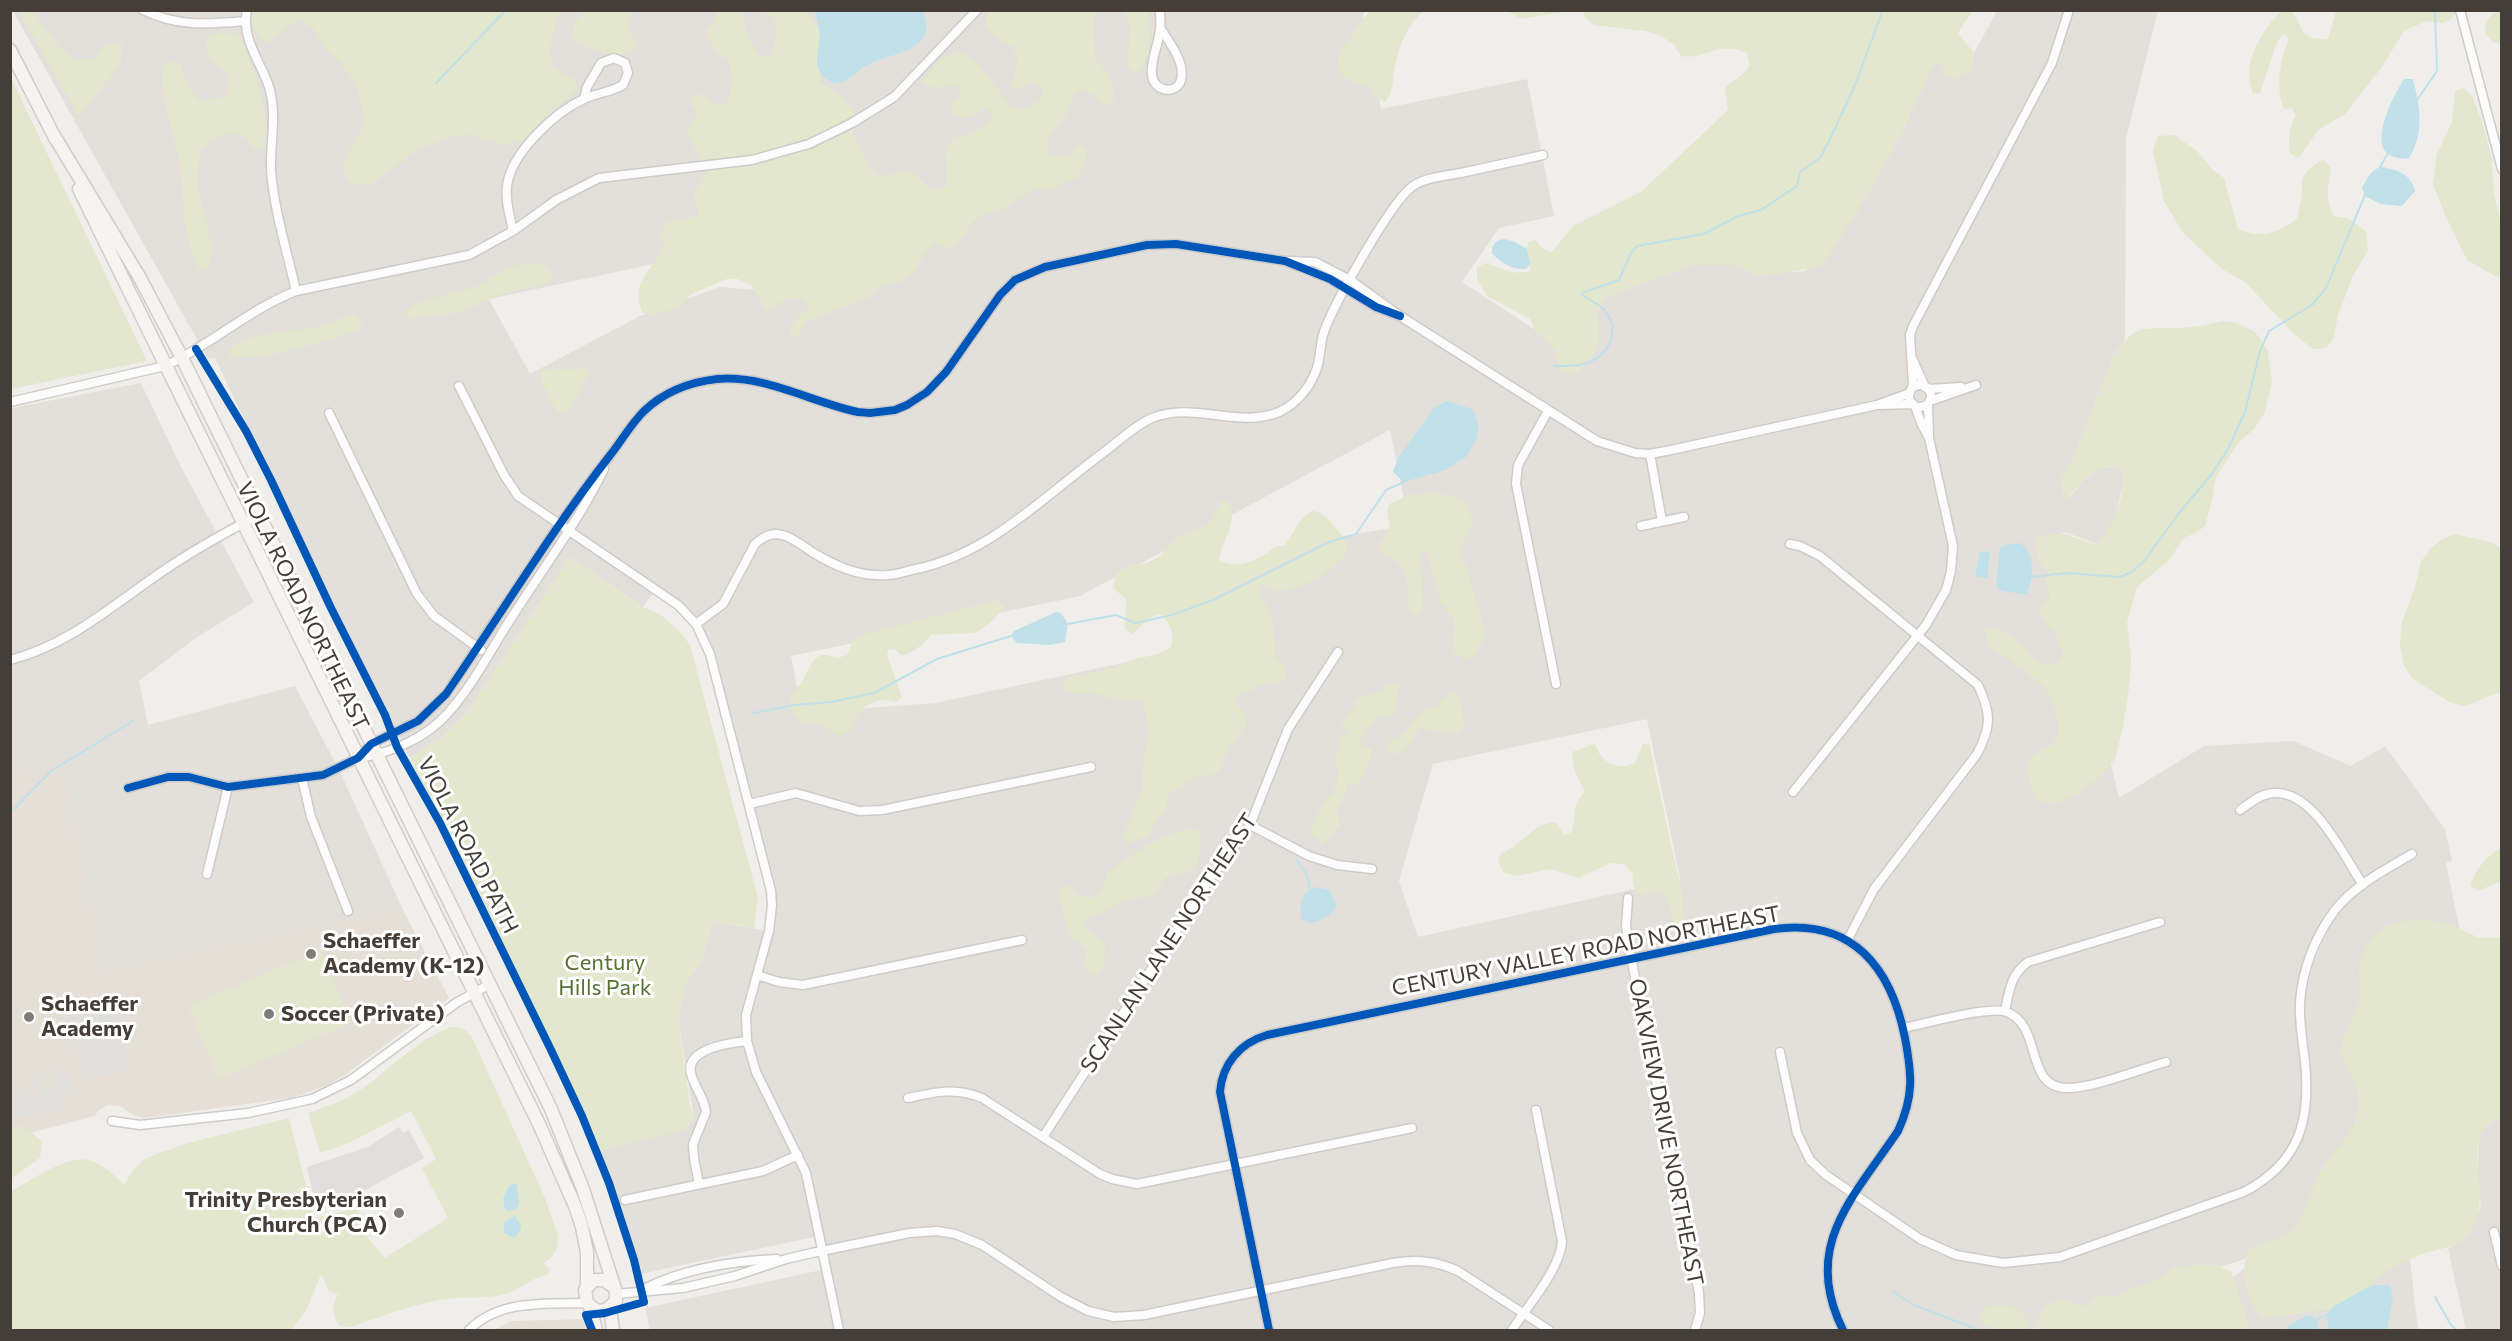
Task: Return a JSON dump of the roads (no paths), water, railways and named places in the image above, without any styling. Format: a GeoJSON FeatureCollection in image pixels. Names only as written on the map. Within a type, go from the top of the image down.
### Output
{"type":"FeatureCollection","features":[{"type":"Feature","properties":{"kind":"main road","name":"VIOLA ROAD NORTHEAST"},"geometry":{"type":"LineString","coordinates":[[10,50],[530,1106],[575,1206],[587,1252],[587,1287]]}},
{"type":"Feature","properties":{"kind":"main road","name":"VIOLA ROAD NORTHEAST"},"geometry":{"type":"LineString","coordinates":[[53,134],[140,279],[182,358],[490,984],[564,1138],[615,1291]]}},
{"type":"Feature","properties":{"kind":"main road"},"geometry":{"type":"LineString","coordinates":[[588,1305],[602,1311],[610,1308],[616,1300],[615,1291],[608,1281],[599,1279],[587,1287],[585,1294],[588,1305],[596,1330]]}},
{"type":"Feature","properties":{"kind":"main road"},"geometry":{"type":"LineString","coordinates":[[610,1308],[613,1330]]}},
{"type":"Feature","properties":{"kind":"street"},"geometry":{"type":"LineString","coordinates":[[144,10],[164,20],[182,24],[245,21]]}},
{"type":"Feature","properties":{"kind":"street"},"geometry":{"type":"LineString","coordinates":[[247,10],[245,21],[247,36],[268,84],[272,102],[274,124],[271,169],[296,291]]}},
{"type":"Feature","properties":{"kind":"street"},"geometry":{"type":"LineString","coordinates":[[10,402],[165,366],[182,358],[272,300],[296,291],[469,255],[513,231],[556,200],[599,178],[752,160],[792,150],[827,136],[894,97],[977,10]]}},
{"type":"Feature","properties":{"kind":"street"},"geometry":{"type":"LineString","coordinates":[[1160,10],[1161,29],[1151,74],[1154,85],[1165,89],[1177,86],[1181,80],[1181,72],[1176,55],[1161,29]]}},
{"type":"Feature","properties":{"kind":"street"},"geometry":{"type":"LineString","coordinates":[[1929,438],[1921,423],[1911,392],[1910,335],[2052,63],[2069,10]]}},
{"type":"Feature","properties":{"kind":"street"},"geometry":{"type":"LineString","coordinates":[[2460,10],[2502,169]]}},
{"type":"Feature","properties":{"kind":"street"},"geometry":{"type":"LineString","coordinates":[[513,231],[507,199],[507,184],[511,170],[521,152],[545,127],[584,99],[623,85],[628,73],[625,63],[614,58],[601,63],[587,87],[584,99]]}},
{"type":"Feature","properties":{"kind":"street"},"geometry":{"type":"LineString","coordinates":[[696,624],[723,604],[755,544],[772,534],[782,535],[827,561],[846,569],[867,574],[888,575],[923,567],[950,560],[1002,532],[1152,418],[1172,412],[1250,419],[1281,411],[1301,396],[1311,380],[1317,367],[1325,328],[1345,288],[1392,209],[1413,186],[1431,179],[1543,155]]}},
{"type":"Feature","properties":{"kind":"street"},"geometry":{"type":"LineString","coordinates":[[128,788],[160,778],[181,776],[228,787],[302,778],[327,773],[374,750],[433,709],[446,694],[582,489],[643,412],[656,401],[682,387],[706,381],[739,379],[768,383],[858,412],[883,412],[907,405],[927,392],[946,372],[1008,286],[1023,275],[1045,267],[1148,245],[1168,243],[1285,261],[1315,262],[1350,280],[1400,316],[1548,411],[1597,441],[1623,451],[1650,454],[1877,405],[1911,392],[1917,386],[1926,388],[1972,386],[1921,407],[1877,405]]}},
{"type":"Feature","properties":{"kind":"street"},"geometry":{"type":"LineString","coordinates":[[1285,261],[1322,276],[1376,307],[1400,316]]}},
{"type":"Feature","properties":{"kind":"street"},"geometry":{"type":"LineString","coordinates":[[1793,792],[1918,635],[1940,604],[1951,573],[1951,532],[1929,438],[1931,395],[1912,357]]}},
{"type":"Feature","properties":{"kind":"street"},"geometry":{"type":"LineString","coordinates":[[459,386],[511,487],[518,496],[678,605],[696,624],[710,654],[768,878],[772,905],[769,932],[746,1014],[747,1041],[756,1072],[798,1155],[810,1188],[839,1330]]}},
{"type":"Feature","properties":{"kind":"street"},"geometry":{"type":"LineString","coordinates":[[1548,411],[1518,465],[1516,484],[1556,684]]}},
{"type":"Feature","properties":{"kind":"street"},"geometry":{"type":"LineString","coordinates":[[329,413],[417,594],[434,616],[488,655]]}},
{"type":"Feature","properties":{"kind":"street"},"geometry":{"type":"LineString","coordinates":[[1650,454],[1662,521]]}},
{"type":"Feature","properties":{"kind":"street"},"geometry":{"type":"LineString","coordinates":[[374,750],[414,738],[447,714],[469,685],[568,531],[592,492],[610,455]]}},
{"type":"Feature","properties":{"kind":"street"},"geometry":{"type":"LineString","coordinates":[[10,660],[35,653],[73,635],[193,550],[259,515]]}},
{"type":"Feature","properties":{"kind":"street"},"geometry":{"type":"LineString","coordinates":[[1641,526],[1684,517]]}},
{"type":"Feature","properties":{"kind":"street"},"geometry":{"type":"LineString","coordinates":[[1790,544],[1800,546],[1820,556],[1978,685],[1986,703],[1989,720],[1987,735],[1977,754],[1874,890],[1847,941]]}},
{"type":"Feature","properties":{"kind":"street","name":"SCANLAN LANE NORTHEAST"},"geometry":{"type":"LineString","coordinates":[[1043,1137],[1207,883],[1250,825],[1288,729],[1338,652]]}},
{"type":"Feature","properties":{"kind":"street"},"geometry":{"type":"LineString","coordinates":[[749,804],[796,793],[859,811],[882,810],[1091,767]]}},
{"type":"Feature","properties":{"kind":"street"},"geometry":{"type":"LineString","coordinates":[[302,778],[312,818],[348,911]]}},
{"type":"Feature","properties":{"kind":"street"},"geometry":{"type":"LineString","coordinates":[[207,874],[228,787]]}},
{"type":"Feature","properties":{"kind":"street"},"geometry":{"type":"LineString","coordinates":[[2240,810],[2257,798],[2268,794],[2292,795],[2311,809],[2363,885]]}},
{"type":"Feature","properties":{"kind":"street"},"geometry":{"type":"LineString","coordinates":[[1250,825],[1309,855],[1337,866],[1372,869]]}},
{"type":"Feature","properties":{"kind":"street"},"geometry":{"type":"LineString","coordinates":[[1780,1052],[1797,1133],[1804,1151],[1816,1168],[1855,1195],[1938,1248],[1987,1262],[2020,1263],[2076,1253],[2256,1186],[2289,1154],[2297,1141],[2307,1110],[2307,1083],[2300,1006],[2302,978],[2316,941],[2344,901],[2363,885],[2412,854]]}},
{"type":"Feature","properties":{"kind":"street","name":"OAKVIEW DRIVE NORTHEAST"},"geometry":{"type":"LineString","coordinates":[[1628,898],[1626,926],[1631,958],[1699,1293],[1700,1313],[1695,1330]]}},
{"type":"Feature","properties":{"kind":"street"},"geometry":{"type":"LineString","coordinates":[[2006,1011],[2013,977],[2028,962],[2160,922]]}},
{"type":"Feature","properties":{"kind":"street","name":"CENTURY VALLEY ROAD NORTHEAST"},"geometry":{"type":"LineString","coordinates":[[1269,1330],[1221,1104],[1221,1081],[1234,1056],[1250,1041],[1267,1035],[1786,927],[1811,928],[1847,941],[1870,959],[1887,980],[1898,1004],[1911,1068],[1909,1105],[1898,1131],[1839,1218],[1827,1254],[1828,1293],[1843,1330]]}},
{"type":"Feature","properties":{"kind":"street"},"geometry":{"type":"LineString","coordinates":[[756,975],[803,985],[1022,940]]}},
{"type":"Feature","properties":{"kind":"street"},"geometry":{"type":"LineString","coordinates":[[112,1121],[140,1125],[248,1113],[312,1099],[351,1080],[456,1003],[490,984]]}},
{"type":"Feature","properties":{"kind":"street"},"geometry":{"type":"LineString","coordinates":[[1903,1028],[1987,1011],[2006,1011],[2023,1022],[2029,1033],[2041,1075],[2058,1087],[2082,1086],[2166,1062]]}},
{"type":"Feature","properties":{"kind":"street"},"geometry":{"type":"LineString","coordinates":[[699,1184],[693,1144],[706,1112],[692,1077],[692,1062],[713,1047],[747,1041]]}},
{"type":"Feature","properties":{"kind":"street"},"geometry":{"type":"LineString","coordinates":[[908,1098],[948,1091],[970,1093],[982,1098],[1100,1174],[1124,1183],[1146,1183],[1412,1128]]}},
{"type":"Feature","properties":{"kind":"street"},"geometry":{"type":"LineString","coordinates":[[1512,1330],[1562,1251],[1562,1241],[1536,1110]]}},
{"type":"Feature","properties":{"kind":"street"},"geometry":{"type":"LineString","coordinates":[[625,1200],[768,1170],[798,1155]]}},
{"type":"Feature","properties":{"kind":"street"},"geometry":{"type":"LineString","coordinates":[[615,1291],[666,1290],[714,1281],[786,1259],[921,1232],[955,1234],[982,1245],[1076,1306],[1114,1317],[1144,1315],[1392,1263],[1424,1261],[1434,1262],[1458,1271],[1549,1330]]}},
{"type":"Feature","properties":{"kind":"street"},"geometry":{"type":"LineString","coordinates":[[2494,1232],[2502,1266]]}},
{"type":"Feature","properties":{"kind":"street"},"geometry":{"type":"LineString","coordinates":[[641,1290],[680,1274],[729,1264],[786,1259]]}},
{"type":"Feature","properties":{"kind":"street"},"geometry":{"type":"LineString","coordinates":[[469,1330],[482,1318],[506,1308],[588,1305]]}},
{"type":"Feature","properties":{"kind":"water"},"geometry":{"type":"Polygon","coordinates":[[[815,11],[922,11],[926,24],[925,34],[920,42],[911,48],[867,65],[845,81],[834,83],[824,77],[818,68],[820,34],[815,11]]]}},
{"type":"Feature","properties":{"kind":"water"},"geometry":{"type":"Polygon","coordinates":[[[2404,79],[2413,79],[2420,119],[2414,148],[2409,158],[2402,159],[2386,152],[2382,144],[2382,134],[2388,109],[2404,79]]]}},
{"type":"Feature","properties":{"kind":"water"},"geometry":{"type":"Polygon","coordinates":[[[2381,167],[2402,173],[2413,185],[2415,191],[2402,206],[2381,204],[2365,196],[2362,188],[2371,173],[2381,167]]]}},
{"type":"Feature","properties":{"kind":"water"},"geometry":{"type":"Polygon","coordinates":[[[1504,239],[1527,249],[1530,264],[1526,269],[1512,267],[1492,254],[1492,247],[1497,241],[1504,239]]]}},
{"type":"Feature","properties":{"kind":"water"},"geometry":{"type":"Polygon","coordinates":[[[1447,401],[1472,409],[1479,425],[1476,439],[1467,456],[1446,470],[1404,482],[1393,472],[1398,458],[1434,408],[1447,401]]]}},
{"type":"Feature","properties":{"kind":"water"},"geometry":{"type":"Polygon","coordinates":[[[2020,543],[2029,554],[2032,568],[2031,582],[2026,595],[1999,590],[1996,585],[2000,548],[2004,545],[2020,543]]]}},
{"type":"Feature","properties":{"kind":"water"},"geometry":{"type":"Polygon","coordinates":[[[1980,552],[1990,552],[1987,578],[1977,577],[1976,571],[1980,552]]]}},
{"type":"Feature","properties":{"kind":"water"},"geometry":{"type":"Polygon","coordinates":[[[1056,612],[1061,613],[1068,624],[1065,642],[1049,645],[1017,643],[1011,636],[1014,631],[1056,612]]]}},
{"type":"Feature","properties":{"kind":"water"},"geometry":{"type":"Polygon","coordinates":[[[1316,887],[1329,890],[1337,906],[1325,918],[1309,923],[1302,919],[1300,907],[1304,894],[1316,887]]]}},
{"type":"Feature","properties":{"kind":"water"},"geometry":{"type":"Polygon","coordinates":[[[514,1183],[517,1185],[519,1204],[517,1208],[509,1211],[505,1209],[503,1199],[509,1186],[514,1183]]]}},
{"type":"Feature","properties":{"kind":"water"},"geometry":{"type":"Polygon","coordinates":[[[515,1216],[521,1225],[520,1231],[515,1237],[511,1237],[504,1233],[504,1222],[515,1216]]]}},
{"type":"Feature","properties":{"kind":"water"},"geometry":{"type":"Polygon","coordinates":[[[2372,1285],[2390,1285],[2393,1298],[2387,1330],[2329,1330],[2326,1315],[2334,1306],[2372,1285]]]}},
{"type":"Feature","properties":{"kind":"water"},"geometry":{"type":"Polygon","coordinates":[[[2306,1316],[2312,1316],[2317,1320],[2319,1330],[2285,1330],[2291,1324],[2306,1316]]]}},
{"type":"Feature","properties":{"kind":"waterway"},"geometry":{"type":"LineString","coordinates":[[436,83],[506,10]]}},
{"type":"Feature","properties":{"kind":"waterway"},"geometry":{"type":"LineString","coordinates":[[1554,366],[1575,366],[1587,363],[1607,348],[1612,334],[1610,318],[1602,308],[1582,293],[1619,280],[1631,253],[1637,246],[1704,234],[1738,216],[1761,210],[1797,186],[1800,172],[1820,158],[1831,137],[1855,85],[1883,10]]}},
{"type":"Feature","properties":{"kind":"waterway"},"geometry":{"type":"LineString","coordinates":[[2415,103],[2437,71],[2435,10]]}},
{"type":"Feature","properties":{"kind":"waterway"},"geometry":{"type":"LineString","coordinates":[[2379,169],[2388,153]]}},
{"type":"Feature","properties":{"kind":"waterway"},"geometry":{"type":"LineString","coordinates":[[2031,577],[2067,573],[2120,577],[2132,572],[2145,560],[2179,513],[2211,475],[2228,449],[2245,412],[2260,351],[2269,331],[2312,305],[2326,288],[2365,195]]}},
{"type":"Feature","properties":{"kind":"waterway"},"geometry":{"type":"LineString","coordinates":[[1068,624],[1116,615],[1135,623],[1172,615],[1213,600],[1329,542],[1356,534],[1386,490],[1404,482]]}},
{"type":"Feature","properties":{"kind":"waterway"},"geometry":{"type":"LineString","coordinates":[[754,713],[795,705],[831,702],[874,693],[937,659],[1011,636]]}},
{"type":"Feature","properties":{"kind":"waterway"},"geometry":{"type":"LineString","coordinates":[[10,813],[51,771],[133,721]]}},
{"type":"Feature","properties":{"kind":"waterway"},"geometry":{"type":"LineString","coordinates":[[1296,859],[1307,875],[1310,889]]}},
{"type":"Feature","properties":{"kind":"waterway"},"geometry":{"type":"LineString","coordinates":[[1893,1292],[1914,1305],[1979,1330]]}},
{"type":"Feature","properties":{"kind":"waterway"},"geometry":{"type":"LineString","coordinates":[[2435,1297],[2451,1325],[2457,1330]]}},
{"type":"Feature","properties":{"kind":"waterway"},"geometry":{"type":"LineString","coordinates":[[2317,1320],[2326,1315]]}},
{"type":"Feature","properties":{"kind":"place","name":"Schaeffer Academy (K-12)"},"geometry":{"type":"Point","coordinates":[311,954]}},
{"type":"Feature","properties":{"kind":"place","name":"Soccer (Private)"},"geometry":{"type":"Point","coordinates":[269,1014]}},
{"type":"Feature","properties":{"kind":"place","name":"Schaeffer Academy"},"geometry":{"type":"Point","coordinates":[29,1017]}},
{"type":"Feature","properties":{"kind":"place","name":"Trinity Presbyterian Church (PCA)"},"geometry":{"type":"Point","coordinates":[399,1213]}},
{"type":"Feature","properties":{"kind":"park label","name":"Century Hills Park"},"geometry":{"type":"Point","coordinates":[605,976]}}]}
